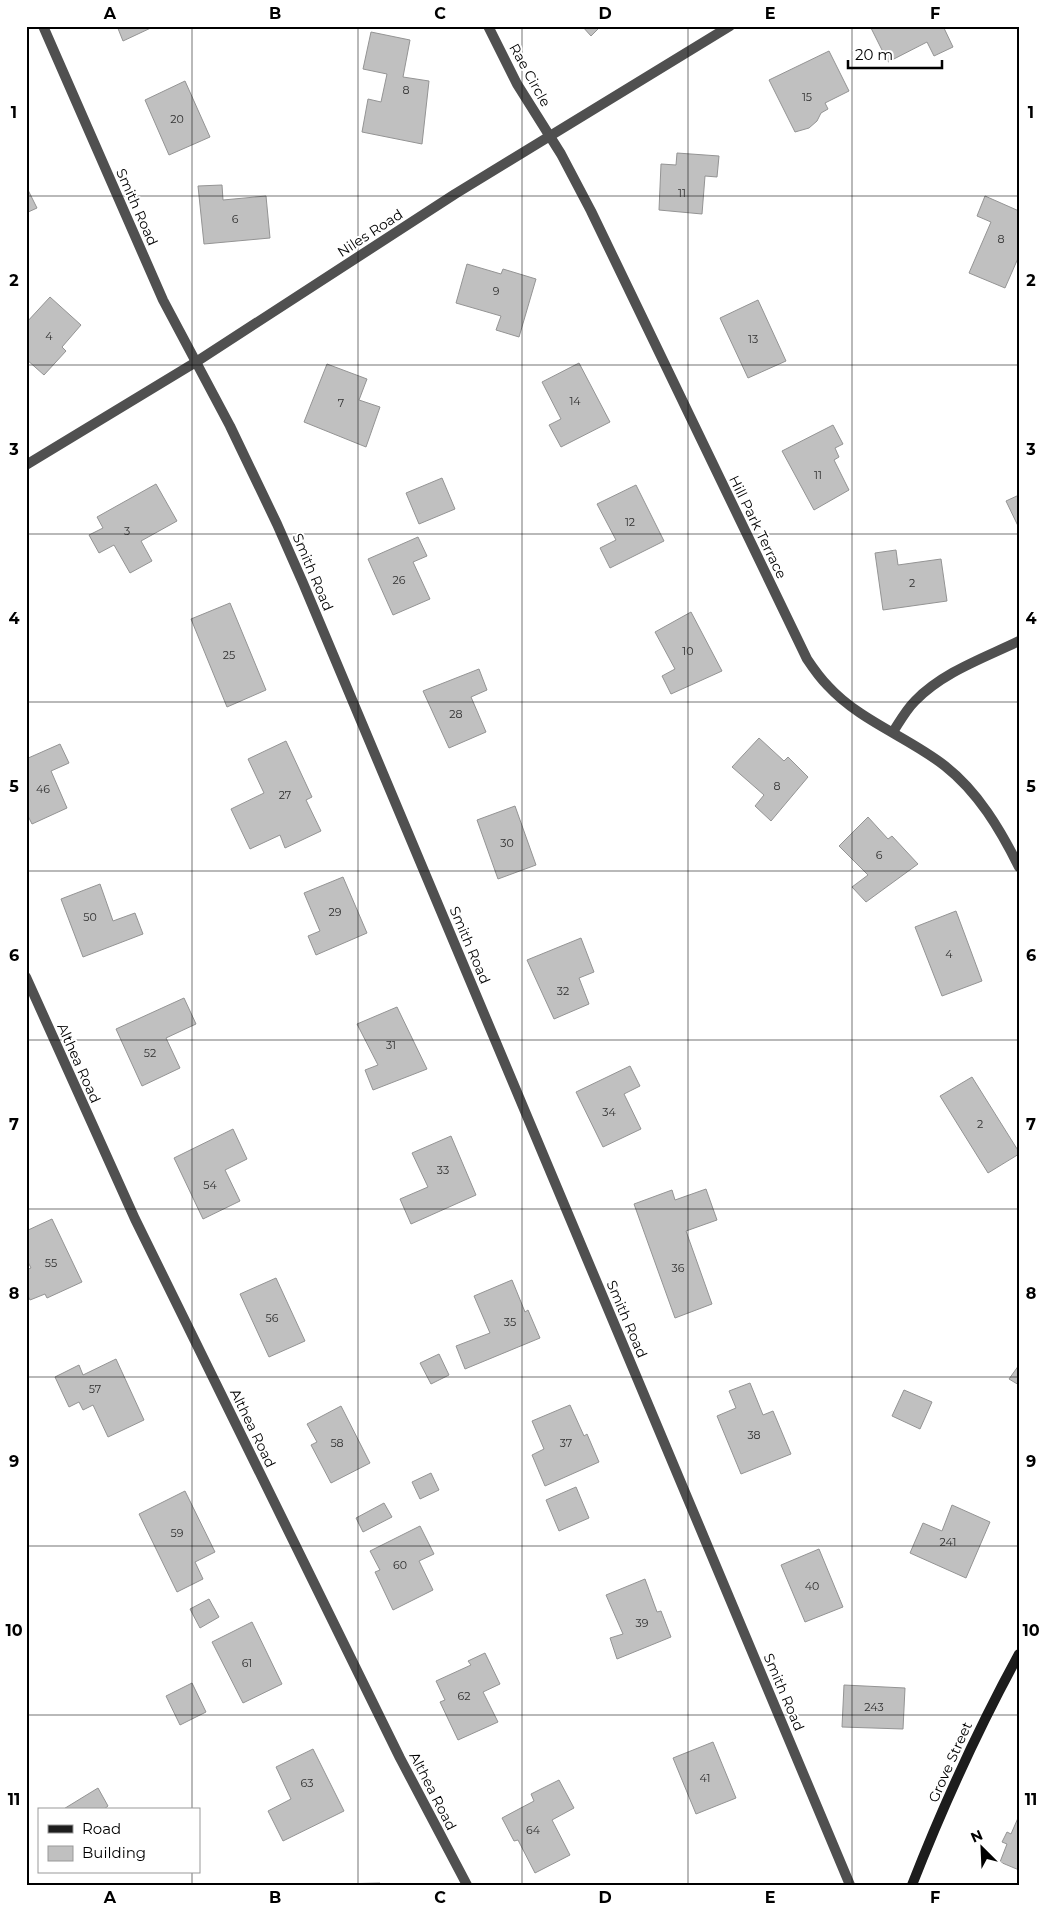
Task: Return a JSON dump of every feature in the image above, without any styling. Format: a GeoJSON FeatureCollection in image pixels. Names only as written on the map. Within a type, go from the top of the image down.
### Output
{"type":"FeatureCollection","features":[{"type":"Feature","properties":{"kind":"street","name":"Smith Road"},"geometry":{"type":"LineString","coordinates":[[43,26],[163,300],[248,464],[303,583],[850,1885]]}},
{"type":"Feature","properties":{"kind":"street","name":"Rae Circle"},"geometry":{"type":"LineString","coordinates":[[488,26],[517,84],[550,137]]}},
{"type":"Feature","properties":{"kind":"street","name":"Niles Road"},"geometry":{"type":"LineString","coordinates":[[26,465],[196,362],[433,208],[730,26]]}},
{"type":"Feature","properties":{"kind":"street","name":"Hill Park Terrace"},"geometry":{"type":"LineString","coordinates":[[550,137],[591,211],[807,659],[828,686],[842,699],[925,752],[961,780],[992,819],[1019,867]]}},
{"type":"Feature","properties":{"kind":"street"},"geometry":{"type":"LineString","coordinates":[[893,732],[915,701],[931,687],[956,671],[1019,641]]}},
{"type":"Feature","properties":{"kind":"street","name":"Althea Road"},"geometry":{"type":"LineString","coordinates":[[26,978],[135,1219],[400,1758],[467,1885]]}},
{"type":"Feature","properties":{"kind":"street","name":"Grove Street"},"geometry":{"type":"LineString","coordinates":[[912,1885],[961,1770],[1019,1654]]}},
{"type":"Feature","properties":{"kind":"building"},"geometry":{"type":"Polygon","coordinates":[[[117,26],[155,26],[123,41],[117,26]]]}},
{"type":"Feature","properties":{"kind":"building"},"geometry":{"type":"Polygon","coordinates":[[[582,26],[601,26],[591,36],[582,26]]]}},
{"type":"Feature","properties":{"kind":"building"},"geometry":{"type":"Polygon","coordinates":[[[870,26],[943,26],[953,47],[934,56],[927,42],[888,62],[870,26]]]}},
{"type":"Feature","properties":{"kind":"building"},"geometry":{"type":"Polygon","coordinates":[[[371,32],[410,40],[403,77],[429,81],[422,144],[362,132],[368,99],[381,102],[387,74],[363,69],[371,32]]]}},
{"type":"Feature","properties":{"kind":"building"},"geometry":{"type":"Polygon","coordinates":[[[829,51],[849,91],[825,103],[828,109],[821,113],[817,121],[809,128],[795,132],[769,80],[829,51]]]}},
{"type":"Feature","properties":{"kind":"building"},"geometry":{"type":"Polygon","coordinates":[[[185,81],[210,137],[169,155],[145,100],[185,81]]]}},
{"type":"Feature","properties":{"kind":"building"},"geometry":{"type":"Polygon","coordinates":[[[677,153],[719,156],[717,177],[705,176],[702,214],[659,210],[661,164],[676,165],[677,153]]]}},
{"type":"Feature","properties":{"kind":"building"},"geometry":{"type":"Polygon","coordinates":[[[222,185],[223,200],[266,196],[270,238],[204,244],[198,186],[222,185]]]}},
{"type":"Feature","properties":{"kind":"building"},"geometry":{"type":"Polygon","coordinates":[[[26,186],[37,208],[26,213],[26,186]]]}},
{"type":"Feature","properties":{"kind":"building"},"geometry":{"type":"Polygon","coordinates":[[[985,196],[1019,211],[1019,256],[1005,288],[969,273],[991,222],[977,216],[985,196]]]}},
{"type":"Feature","properties":{"kind":"building"},"geometry":{"type":"Polygon","coordinates":[[[467,264],[501,274],[503,269],[536,279],[519,337],[496,330],[501,316],[456,303],[467,264]]]}},
{"type":"Feature","properties":{"kind":"building"},"geometry":{"type":"Polygon","coordinates":[[[50,297],[81,325],[62,347],[66,351],[44,375],[26,359],[26,323],[50,297]]]}},
{"type":"Feature","properties":{"kind":"building"},"geometry":{"type":"Polygon","coordinates":[[[758,300],[786,361],[748,378],[720,318],[758,300]]]}},
{"type":"Feature","properties":{"kind":"building"},"geometry":{"type":"Polygon","coordinates":[[[579,363],[610,422],[561,447],[549,425],[561,419],[542,382],[579,363]]]}},
{"type":"Feature","properties":{"kind":"building"},"geometry":{"type":"Polygon","coordinates":[[[327,364],[367,379],[359,400],[380,407],[366,447],[304,422],[327,364]]]}},
{"type":"Feature","properties":{"kind":"building"},"geometry":{"type":"Polygon","coordinates":[[[833,425],[843,444],[835,448],[839,457],[834,460],[849,490],[814,510],[782,451],[833,425]]]}},
{"type":"Feature","properties":{"kind":"building"},"geometry":{"type":"Polygon","coordinates":[[[442,478],[455,509],[419,524],[406,493],[442,478]]]}},
{"type":"Feature","properties":{"kind":"building"},"geometry":{"type":"Polygon","coordinates":[[[156,484],[177,521],[141,541],[152,561],[130,573],[114,545],[99,553],[89,535],[103,528],[97,517],[156,484]]]}},
{"type":"Feature","properties":{"kind":"building"},"geometry":{"type":"Polygon","coordinates":[[[636,485],[664,541],[610,568],[600,548],[616,540],[597,504],[636,485]]]}},
{"type":"Feature","properties":{"kind":"building"},"geometry":{"type":"Polygon","coordinates":[[[1019,495],[1019,528],[1006,501],[1019,495]]]}},
{"type":"Feature","properties":{"kind":"building"},"geometry":{"type":"Polygon","coordinates":[[[418,537],[427,556],[413,562],[430,599],[393,615],[368,559],[418,537]]]}},
{"type":"Feature","properties":{"kind":"building"},"geometry":{"type":"Polygon","coordinates":[[[896,550],[898,565],[941,559],[947,601],[883,610],[875,553],[896,550]]]}},
{"type":"Feature","properties":{"kind":"building"},"geometry":{"type":"Polygon","coordinates":[[[230,603],[266,690],[227,707],[191,619],[230,603]]]}},
{"type":"Feature","properties":{"kind":"building"},"geometry":{"type":"Polygon","coordinates":[[[691,612],[722,671],[671,694],[662,676],[675,669],[655,632],[691,612]]]}},
{"type":"Feature","properties":{"kind":"building"},"geometry":{"type":"Polygon","coordinates":[[[479,669],[487,690],[471,697],[486,732],[449,748],[423,691],[479,669]]]}},
{"type":"Feature","properties":{"kind":"building"},"geometry":{"type":"Polygon","coordinates":[[[759,738],[784,761],[788,757],[808,777],[771,821],[755,806],[764,795],[732,767],[759,738]]]}},
{"type":"Feature","properties":{"kind":"building"},"geometry":{"type":"Polygon","coordinates":[[[286,741],[312,797],[306,800],[321,831],[285,848],[280,835],[250,849],[231,809],[264,793],[248,759],[286,741]]]}},
{"type":"Feature","properties":{"kind":"building"},"geometry":{"type":"Polygon","coordinates":[[[60,744],[69,763],[51,771],[67,808],[32,824],[26,812],[26,759],[60,744]]]}},
{"type":"Feature","properties":{"kind":"building"},"geometry":{"type":"Polygon","coordinates":[[[515,806],[536,865],[498,879],[477,820],[515,806]]]}},
{"type":"Feature","properties":{"kind":"building"},"geometry":{"type":"Polygon","coordinates":[[[868,817],[888,839],[892,836],[918,864],[866,902],[852,887],[868,875],[839,846],[868,817]]]}},
{"type":"Feature","properties":{"kind":"building"},"geometry":{"type":"Polygon","coordinates":[[[343,877],[367,933],[316,955],[308,936],[320,931],[304,893],[343,877]]]}},
{"type":"Feature","properties":{"kind":"building"},"geometry":{"type":"Polygon","coordinates":[[[100,884],[113,921],[135,913],[143,934],[83,957],[61,899],[100,884]]]}},
{"type":"Feature","properties":{"kind":"building"},"geometry":{"type":"Polygon","coordinates":[[[956,911],[982,981],[942,996],[915,927],[956,911]]]}},
{"type":"Feature","properties":{"kind":"building"},"geometry":{"type":"Polygon","coordinates":[[[581,938],[594,972],[579,978],[589,1004],[554,1019],[527,960],[581,938]]]}},
{"type":"Feature","properties":{"kind":"building"},"geometry":{"type":"Polygon","coordinates":[[[184,998],[196,1024],[166,1038],[180,1068],[142,1086],[116,1029],[184,998]]]}},
{"type":"Feature","properties":{"kind":"building"},"geometry":{"type":"Polygon","coordinates":[[[397,1007],[427,1069],[373,1090],[365,1070],[378,1065],[357,1024],[397,1007]]]}},
{"type":"Feature","properties":{"kind":"building"},"geometry":{"type":"Polygon","coordinates":[[[630,1066],[640,1086],[624,1094],[641,1129],[603,1147],[576,1092],[630,1066]]]}},
{"type":"Feature","properties":{"kind":"building"},"geometry":{"type":"Polygon","coordinates":[[[972,1077],[1019,1152],[1019,1154],[988,1173],[940,1096],[972,1077]]]}},
{"type":"Feature","properties":{"kind":"building"},"geometry":{"type":"Polygon","coordinates":[[[233,1129],[247,1159],[225,1170],[240,1201],[203,1219],[174,1158],[233,1129]]]}},
{"type":"Feature","properties":{"kind":"building"},"geometry":{"type":"Polygon","coordinates":[[[451,1136],[476,1195],[411,1224],[400,1199],[428,1187],[412,1153],[451,1136]]]}},
{"type":"Feature","properties":{"kind":"building"},"geometry":{"type":"Polygon","coordinates":[[[706,1189],[717,1220],[686,1231],[712,1304],[675,1318],[634,1204],[672,1190],[675,1200],[706,1189]]]}},
{"type":"Feature","properties":{"kind":"building"},"geometry":{"type":"Polygon","coordinates":[[[52,1219],[82,1282],[47,1298],[45,1294],[30,1300],[26,1292],[26,1270],[31,1268],[26,1258],[26,1231],[52,1219]]]}},
{"type":"Feature","properties":{"kind":"building"},"geometry":{"type":"Polygon","coordinates":[[[276,1278],[305,1341],[269,1357],[240,1294],[276,1278]]]}},
{"type":"Feature","properties":{"kind":"building"},"geometry":{"type":"Polygon","coordinates":[[[512,1280],[525,1312],[528,1310],[540,1338],[465,1369],[456,1346],[490,1333],[474,1296],[512,1280]]]}},
{"type":"Feature","properties":{"kind":"building"},"geometry":{"type":"Polygon","coordinates":[[[439,1354],[449,1375],[431,1384],[420,1363],[439,1354]]]}},
{"type":"Feature","properties":{"kind":"building"},"geometry":{"type":"Polygon","coordinates":[[[116,1359],[144,1420],[108,1437],[93,1405],[83,1410],[79,1402],[69,1407],[55,1377],[79,1365],[83,1375],[116,1359]]]}},
{"type":"Feature","properties":{"kind":"building"},"geometry":{"type":"Polygon","coordinates":[[[1019,1365],[1019,1385],[1009,1379],[1019,1365]]]}},
{"type":"Feature","properties":{"kind":"building"},"geometry":{"type":"Polygon","coordinates":[[[750,1383],[763,1415],[773,1411],[791,1454],[741,1474],[717,1416],[736,1408],[729,1391],[750,1383]]]}},
{"type":"Feature","properties":{"kind":"building"},"geometry":{"type":"Polygon","coordinates":[[[904,1390],[932,1402],[920,1429],[892,1416],[904,1390]]]}},
{"type":"Feature","properties":{"kind":"building"},"geometry":{"type":"Polygon","coordinates":[[[570,1405],[584,1436],[587,1434],[599,1462],[545,1486],[532,1455],[544,1449],[532,1421],[570,1405]]]}},
{"type":"Feature","properties":{"kind":"building"},"geometry":{"type":"Polygon","coordinates":[[[341,1406],[370,1463],[331,1483],[311,1445],[317,1442],[307,1424],[341,1406]]]}},
{"type":"Feature","properties":{"kind":"building"},"geometry":{"type":"Polygon","coordinates":[[[431,1473],[439,1490],[420,1499],[412,1482],[431,1473]]]}},
{"type":"Feature","properties":{"kind":"building"},"geometry":{"type":"Polygon","coordinates":[[[576,1487],[589,1518],[559,1531],[546,1500],[576,1487]]]}},
{"type":"Feature","properties":{"kind":"building"},"geometry":{"type":"Polygon","coordinates":[[[185,1491],[215,1552],[195,1562],[203,1579],[177,1592],[139,1514],[185,1491]]]}},
{"type":"Feature","properties":{"kind":"building"},"geometry":{"type":"Polygon","coordinates":[[[384,1503],[392,1517],[363,1532],[356,1518],[384,1503]]]}},
{"type":"Feature","properties":{"kind":"building"},"geometry":{"type":"Polygon","coordinates":[[[952,1505],[990,1522],[966,1578],[910,1553],[923,1523],[942,1531],[952,1505]]]}},
{"type":"Feature","properties":{"kind":"building"},"geometry":{"type":"Polygon","coordinates":[[[420,1526],[434,1554],[419,1561],[433,1590],[393,1610],[375,1572],[380,1570],[370,1551],[420,1526]]]}},
{"type":"Feature","properties":{"kind":"building"},"geometry":{"type":"Polygon","coordinates":[[[819,1549],[843,1607],[805,1622],[781,1565],[819,1549]]]}},
{"type":"Feature","properties":{"kind":"building"},"geometry":{"type":"Polygon","coordinates":[[[645,1579],[657,1612],[661,1611],[671,1637],[617,1659],[610,1638],[623,1634],[606,1595],[645,1579]]]}},
{"type":"Feature","properties":{"kind":"building"},"geometry":{"type":"Polygon","coordinates":[[[209,1599],[219,1617],[200,1628],[190,1609],[209,1599]]]}},
{"type":"Feature","properties":{"kind":"building"},"geometry":{"type":"Polygon","coordinates":[[[252,1622],[282,1684],[243,1703],[212,1642],[252,1622]]]}},
{"type":"Feature","properties":{"kind":"building"},"geometry":{"type":"Polygon","coordinates":[[[485,1653],[500,1684],[483,1692],[498,1722],[458,1740],[440,1702],[445,1700],[436,1681],[471,1665],[468,1661],[485,1653]]]}},
{"type":"Feature","properties":{"kind":"building"},"geometry":{"type":"Polygon","coordinates":[[[192,1683],[206,1712],[180,1725],[166,1696],[192,1683]]]}},
{"type":"Feature","properties":{"kind":"building"},"geometry":{"type":"Polygon","coordinates":[[[844,1685],[905,1688],[903,1729],[842,1727],[844,1685]]]}},
{"type":"Feature","properties":{"kind":"building"},"geometry":{"type":"Polygon","coordinates":[[[713,1742],[736,1798],[696,1814],[673,1758],[713,1742]]]}},
{"type":"Feature","properties":{"kind":"building"},"geometry":{"type":"Polygon","coordinates":[[[313,1749],[344,1811],[283,1841],[268,1811],[291,1799],[276,1767],[313,1749]]]}},
{"type":"Feature","properties":{"kind":"building"},"geometry":{"type":"Polygon","coordinates":[[[559,1780],[574,1808],[552,1820],[570,1855],[535,1873],[518,1840],[514,1841],[502,1818],[534,1801],[531,1794],[559,1780]]]}},
{"type":"Feature","properties":{"kind":"building"},"geometry":{"type":"Polygon","coordinates":[[[98,1788],[108,1806],[106,1808],[65,1808],[98,1788]]]}},
{"type":"Feature","properties":{"kind":"building"},"geometry":{"type":"Polygon","coordinates":[[[1018,1818],[1019,1870],[1000,1862],[1007,1844],[1002,1842],[1007,1832],[1011,1834],[1018,1818]]]}},
{"type":"Feature","properties":{"kind":"building"},"geometry":{"type":"Polygon","coordinates":[[[380,1883],[380,1885],[337,1884],[380,1883]]]}}]}
